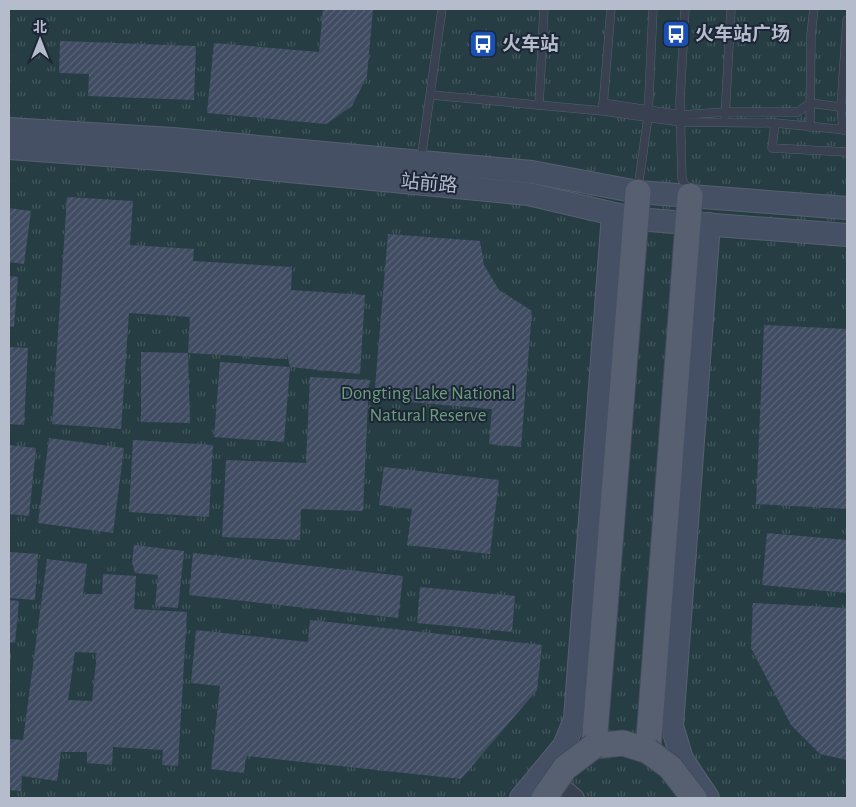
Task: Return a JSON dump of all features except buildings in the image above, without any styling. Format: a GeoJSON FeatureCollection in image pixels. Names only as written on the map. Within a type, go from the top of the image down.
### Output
{"type":"FeatureCollection","features":[{"type":"Feature","properties":{"kind":"main road","name":"站前路"},"geometry":{"type":"LineString","coordinates":[[9,128],[173,139],[532,172],[638,192],[847,208]]}},
{"type":"Feature","properties":{"kind":"main road","name":"站前路"},"geometry":{"type":"LineString","coordinates":[[9,148],[175,160],[528,194],[625,217],[847,235]]}},
{"type":"Feature","properties":{"kind":"main road"},"geometry":{"type":"LineString","coordinates":[[521,798],[564,746],[576,719],[625,217],[638,192]]}},
{"type":"Feature","properties":{"kind":"main road"},"geometry":{"type":"LineString","coordinates":[[690,196],[699,224],[672,726],[682,759],[708,798]]}},
{"type":"Feature","properties":{"kind":"main road"},"geometry":{"type":"LineString","coordinates":[[594,746],[625,217]]}},
{"type":"Feature","properties":{"kind":"main road"},"geometry":{"type":"LineString","coordinates":[[648,751],[699,224]]}},
{"type":"Feature","properties":{"kind":"main road"},"geometry":{"type":"LineString","coordinates":[[544,798],[565,768],[594,746],[623,743],[648,751],[670,767],[694,798]]}},
{"type":"Feature","properties":{"kind":"lane"},"geometry":{"type":"LineString","coordinates":[[421,162],[442,9]]}},
{"type":"Feature","properties":{"kind":"lane"},"geometry":{"type":"LineString","coordinates":[[539,105],[544,9]]}},
{"type":"Feature","properties":{"kind":"lane"},"geometry":{"type":"LineString","coordinates":[[603,107],[611,9]]}},
{"type":"Feature","properties":{"kind":"lane"},"geometry":{"type":"LineString","coordinates":[[638,192],[649,114],[653,9]]}},
{"type":"Feature","properties":{"kind":"lane"},"geometry":{"type":"LineString","coordinates":[[685,9],[680,101],[682,179],[690,196]]}},
{"type":"Feature","properties":{"kind":"lane"},"geometry":{"type":"LineString","coordinates":[[724,122],[731,9]]}},
{"type":"Feature","properties":{"kind":"lane"},"geometry":{"type":"LineString","coordinates":[[810,126],[811,35],[814,9]]}},
{"type":"Feature","properties":{"kind":"lane"},"geometry":{"type":"LineString","coordinates":[[431,95],[539,105],[603,107],[681,119],[775,123],[845,130],[847,20]]}},
{"type":"Feature","properties":{"kind":"lane"},"geometry":{"type":"LineString","coordinates":[[681,119],[725,112],[798,112],[810,103],[844,108]]}},
{"type":"Feature","properties":{"kind":"lane"},"geometry":{"type":"LineString","coordinates":[[775,123],[772,148],[847,152]]}},
{"type":"Feature","properties":{"kind":"green space","name":"Dongting Lake National Natural Reserve"},"geometry":{"type":"Polygon","coordinates":[[[9,9],[847,9],[847,798],[9,798],[9,9]]]}},
{"type":"Feature","properties":{"kind":"place","name":"火车站广场"},"geometry":{"type":"Point","coordinates":[676,34]}},
{"type":"Feature","properties":{"kind":"place","name":"火车站"},"geometry":{"type":"Point","coordinates":[483,44]}}]}
